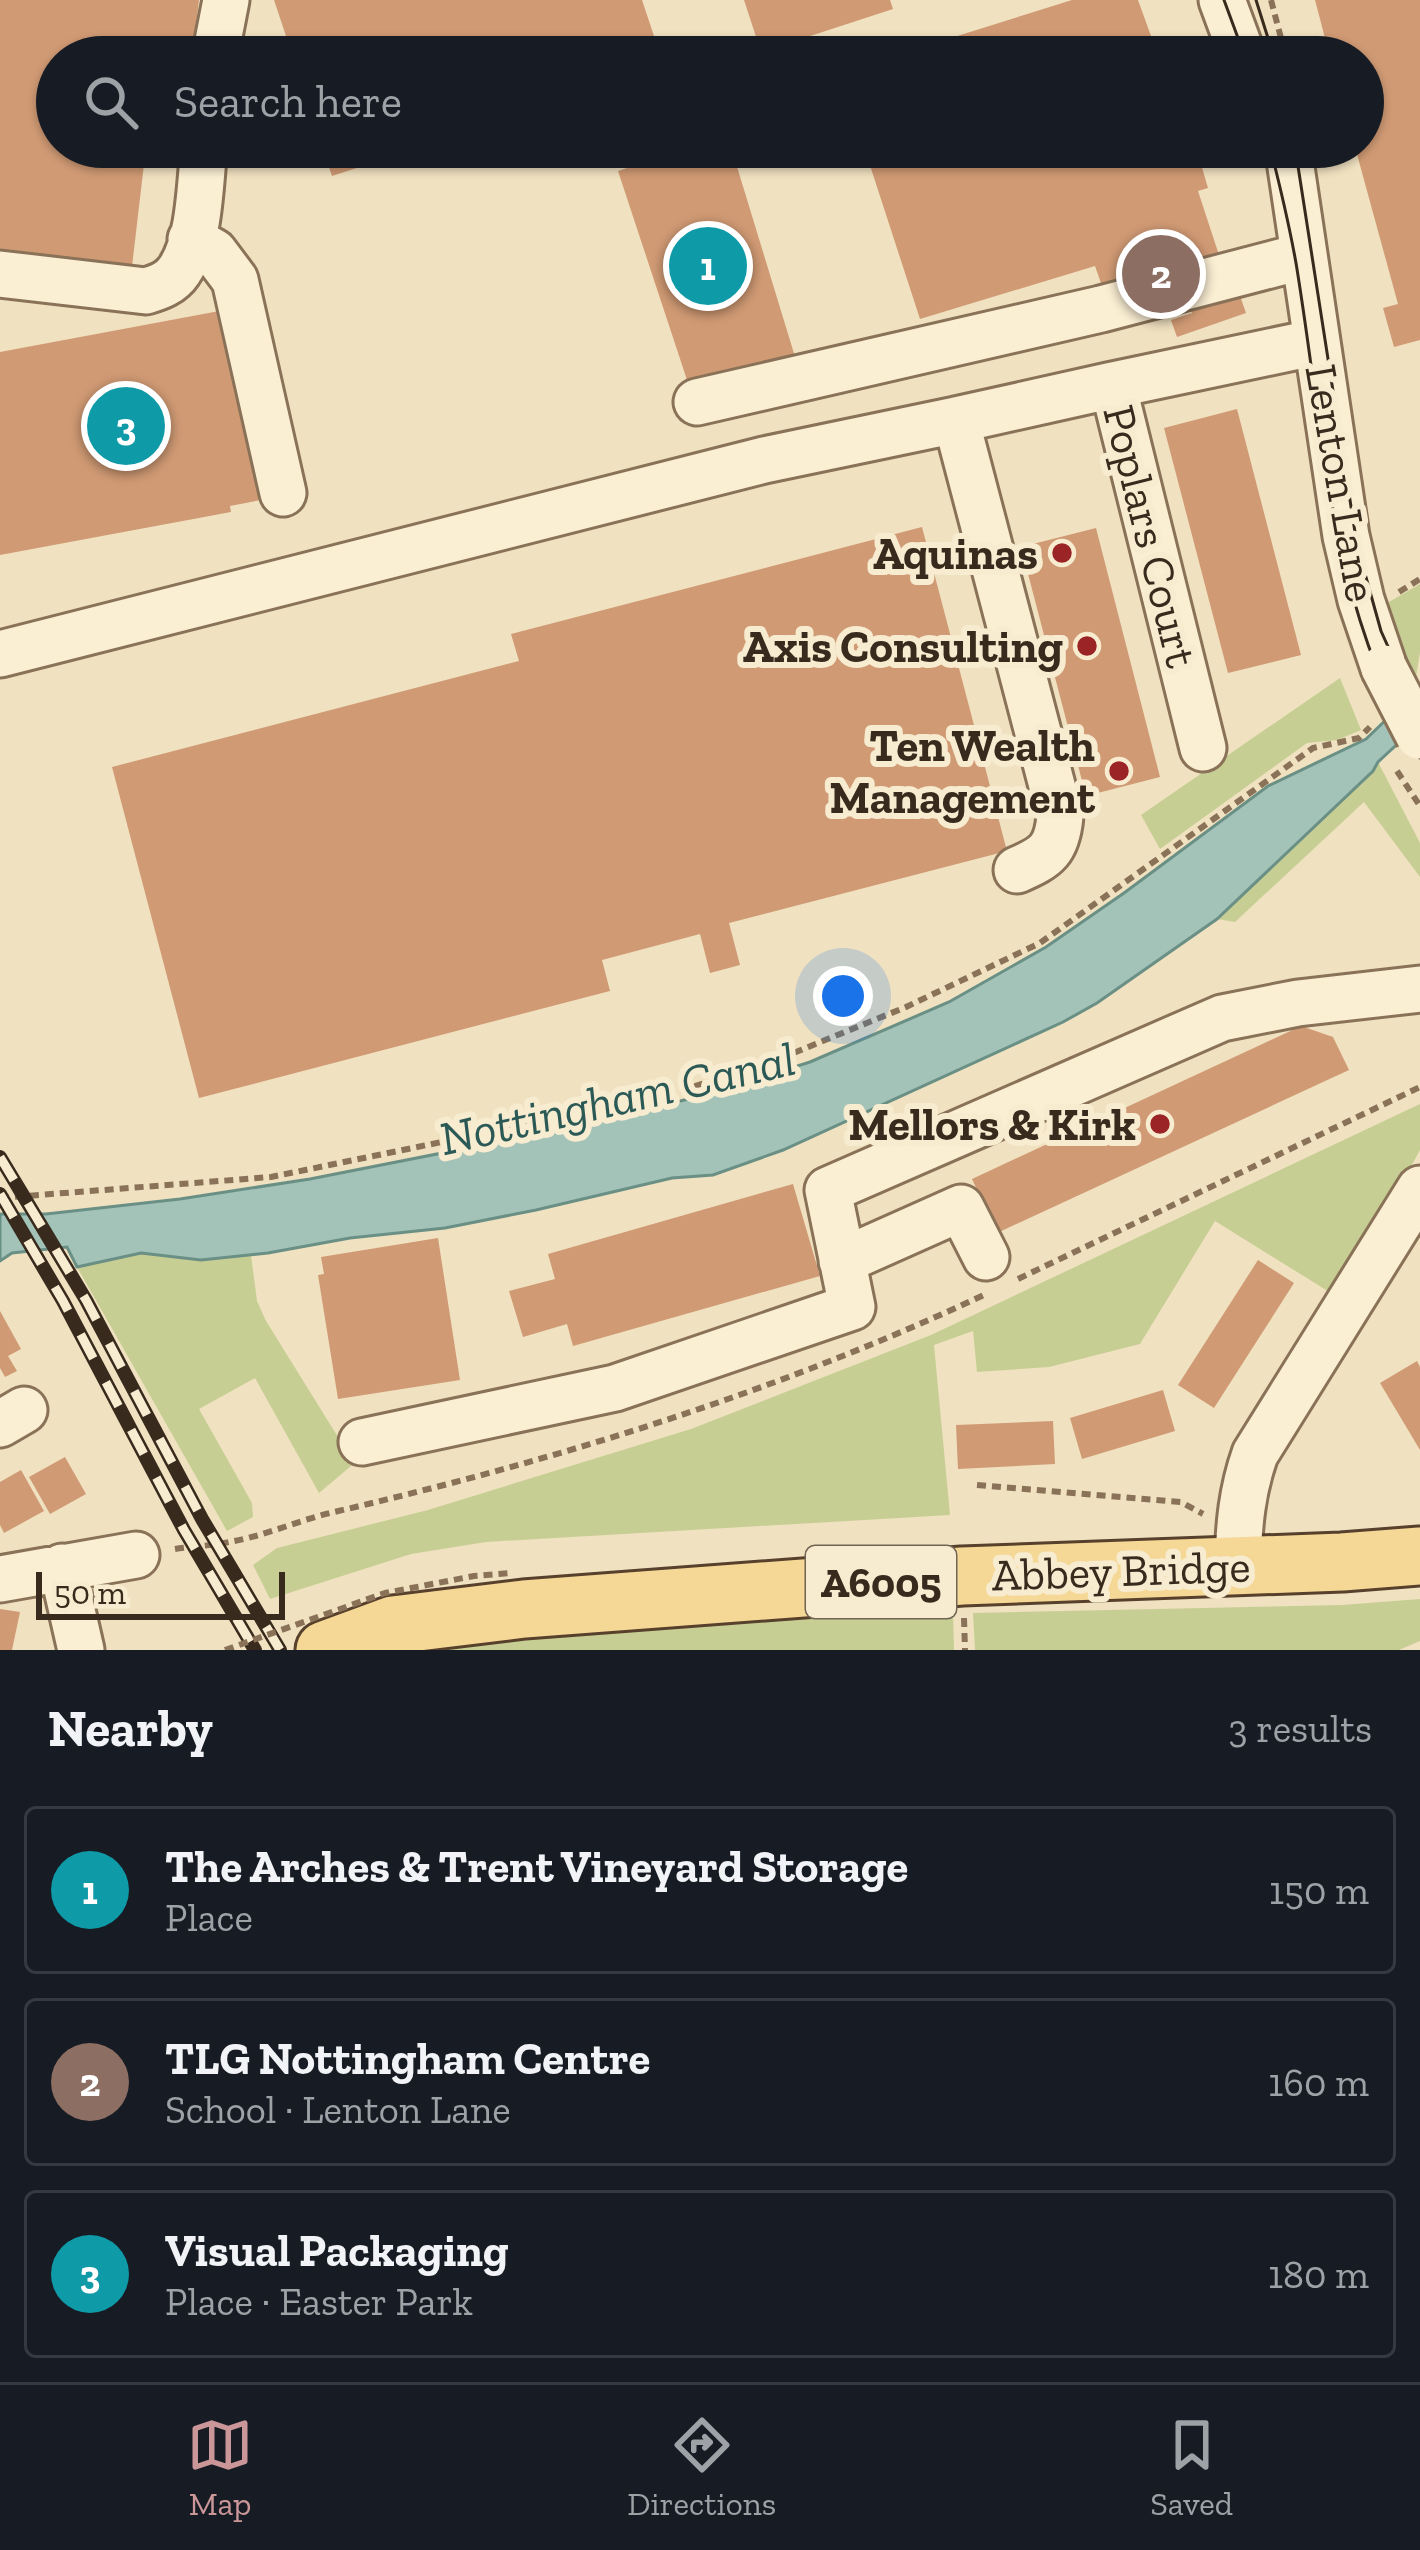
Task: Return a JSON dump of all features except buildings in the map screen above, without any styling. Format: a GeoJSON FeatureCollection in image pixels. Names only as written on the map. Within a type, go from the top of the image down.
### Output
{"type":"FeatureCollection","features":[{"type":"Feature","properties":{"kind":"main road","name":"Abbey Bridge"},"geometry":{"type":"LineString","coordinates":[[325,1650],[393,1625],[518,1591],[962,1576],[1224,1541],[1342,1562],[1420,1556]]}},
{"type":"Feature","properties":{"kind":"street"},"geometry":{"type":"LineString","coordinates":[[219,36],[226,0]]}},
{"type":"Feature","properties":{"kind":"street"},"geometry":{"type":"LineString","coordinates":[[1222,0],[1235,36]]}},
{"type":"Feature","properties":{"kind":"street"},"geometry":{"type":"LineString","coordinates":[[1254,0],[1265,36]]}},
{"type":"Feature","properties":{"kind":"street"},"geometry":{"type":"LineString","coordinates":[[0,274],[146,291],[162,286],[180,270],[191,238],[201,168]]}},
{"type":"Feature","properties":{"kind":"street","name":"Lenton Lane"},"geometry":{"type":"LineString","coordinates":[[1280,168],[1301,238]]}},
{"type":"Feature","properties":{"kind":"street","name":"Lenton Lane"},"geometry":{"type":"LineString","coordinates":[[1291,168],[1346,536],[1361,600],[1412,748]]}},
{"type":"Feature","properties":{"kind":"street"},"geometry":{"type":"LineString","coordinates":[[191,238],[214,252],[235,280],[283,493]]}},
{"type":"Feature","properties":{"kind":"street"},"geometry":{"type":"LineString","coordinates":[[697,402],[1101,309],[1301,238]]}},
{"type":"Feature","properties":{"kind":"street","name":"Poplars Court"},"geometry":{"type":"LineString","coordinates":[[1203,748],[1113,385],[1317,342]]}},
{"type":"Feature","properties":{"kind":"street"},"geometry":{"type":"LineString","coordinates":[[0,654],[764,460],[1113,385]]}},
{"type":"Feature","properties":{"kind":"street"},"geometry":{"type":"LineString","coordinates":[[956,420],[1060,816],[1052,849],[1017,870]]}},
{"type":"Feature","properties":{"kind":"street"},"geometry":{"type":"LineString","coordinates":[[362,1442],[616,1388],[852,1307],[827,1190],[1222,1018],[1298,1003],[1420,989]]}},
{"type":"Feature","properties":{"kind":"street"},"geometry":{"type":"LineString","coordinates":[[1224,1541],[1239,1517],[1255,1454],[1420,1189]]}},
{"type":"Feature","properties":{"kind":"street"},"geometry":{"type":"LineString","coordinates":[[842,1261],[961,1208],[986,1257]]}},
{"type":"Feature","properties":{"kind":"street"},"geometry":{"type":"LineString","coordinates":[[0,1579],[136,1555]]}},
{"type":"Feature","properties":{"kind":"street"},"geometry":{"type":"LineString","coordinates":[[62,1568],[81,1650]]}},
{"type":"Feature","properties":{"kind":"path"},"geometry":{"type":"LineString","coordinates":[[1271,0],[1280,36]]}},
{"type":"Feature","properties":{"kind":"path"},"geometry":{"type":"LineString","coordinates":[[0,1198],[271,1177],[666,1096],[774,1060],[907,1007],[1040,943],[1313,748],[1359,738],[1374,723]]}},
{"type":"Feature","properties":{"kind":"path"},"geometry":{"type":"LineString","coordinates":[[1412,748],[1420,806]]}},
{"type":"Feature","properties":{"kind":"path"},"geometry":{"type":"LineString","coordinates":[[977,1485],[1181,1502],[1224,1541]]}},
{"type":"Feature","properties":{"kind":"path"},"geometry":{"type":"LineString","coordinates":[[204,1545],[256,1536]]}},
{"type":"Feature","properties":{"kind":"path"},"geometry":{"type":"LineString","coordinates":[[225,1650],[385,1594],[474,1576],[518,1591]]}},
{"type":"Feature","properties":{"kind":"path"},"geometry":{"type":"LineString","coordinates":[[964,1619],[965,1650]]}},
{"type":"Feature","properties":{"kind":"green space"},"geometry":{"type":"Polygon","coordinates":[[[1420,584],[1416,677],[1391,621],[1389,602],[1420,584]]]}},
{"type":"Feature","properties":{"kind":"green space"},"geometry":{"type":"Polygon","coordinates":[[[1340,678],[1361,730],[1337,740],[1307,743],[1160,849],[1141,815],[1340,678]]]}},
{"type":"Feature","properties":{"kind":"green space"},"geometry":{"type":"Polygon","coordinates":[[[1378,762],[1420,843],[1420,877],[1364,802],[1235,922],[1217,919],[1373,771],[1378,762]]]}},
{"type":"Feature","properties":{"kind":"green space"},"geometry":{"type":"Polygon","coordinates":[[[1420,1104],[1420,1150],[1339,1298],[1215,1221],[1140,1344],[1049,1367],[977,1372],[973,1331],[934,1345],[950,1515],[486,1542],[411,1554],[270,1599],[253,1565],[277,1548],[428,1510],[691,1429],[931,1335],[1420,1104]]]}},
{"type":"Feature","properties":{"kind":"green space"},"geometry":{"type":"Polygon","coordinates":[[[141,1253],[201,1260],[251,1255],[257,1301],[266,1321],[357,1461],[319,1493],[255,1378],[199,1409],[252,1503],[253,1517],[227,1531],[77,1267],[141,1253]]]}},
{"type":"Feature","properties":{"kind":"green space"},"geometry":{"type":"Polygon","coordinates":[[[1420,1599],[1420,1641],[1399,1650],[975,1650],[973,1613],[1420,1599]]]}},
{"type":"Feature","properties":{"kind":"green space"},"geometry":{"type":"Polygon","coordinates":[[[953,1613],[954,1650],[443,1650],[632,1625],[953,1613]]]}},
{"type":"Feature","properties":{"kind":"water"},"geometry":{"type":"Polygon","coordinates":[[[1420,687],[1420,723],[1217,919],[1063,1022],[783,1150],[713,1175],[672,1178],[445,1228],[201,1260],[141,1253],[77,1267],[67,1247],[12,1253],[0,1261],[0,1214],[46,1214],[180,1199],[310,1179],[569,1128],[709,1094],[810,1062],[949,1002],[1046,947],[1268,786],[1366,739],[1420,687]]]}},
{"type":"Feature","properties":{"kind":"tram line"},"geometry":{"type":"LineString","coordinates":[[1224,0],[1237,36]]}},
{"type":"Feature","properties":{"kind":"tram line"},"geometry":{"type":"LineString","coordinates":[[1256,0],[1267,36]]}},
{"type":"Feature","properties":{"kind":"tram line"},"geometry":{"type":"LineString","coordinates":[[1275,168],[1296,263],[1334,517],[1348,578],[1389,699],[1420,758]]}},
{"type":"Feature","properties":{"kind":"tram line"},"geometry":{"type":"LineString","coordinates":[[1298,168],[1357,545],[1381,631],[1420,718]]}},
{"type":"Feature","properties":{"kind":"railway"},"geometry":{"type":"LineString","coordinates":[[0,1157],[86,1300],[202,1519],[280,1650]]}},
{"type":"Feature","properties":{"kind":"railway"},"geometry":{"type":"LineString","coordinates":[[0,1194],[255,1650]]}},
{"type":"Feature","properties":{"kind":"place","name":"The Arches & Trent Vineyard Storage"},"geometry":{"type":"Point","coordinates":[708,266]}},
{"type":"Feature","properties":{"kind":"place","name":"TLG Nottingham Centre"},"geometry":{"type":"Point","coordinates":[1161,274]}},
{"type":"Feature","properties":{"kind":"place","name":"Visual Packaging"},"geometry":{"type":"Point","coordinates":[126,426]}},
{"type":"Feature","properties":{"kind":"place","name":"Aquinas"},"geometry":{"type":"Point","coordinates":[1062,553]}},
{"type":"Feature","properties":{"kind":"place","name":"Axis Consulting"},"geometry":{"type":"Point","coordinates":[1087,646]}},
{"type":"Feature","properties":{"kind":"place","name":"Ten Wealth Management"},"geometry":{"type":"Point","coordinates":[1119,771]}},
{"type":"Feature","properties":{"kind":"place","name":"Mellors & Kirk"},"geometry":{"type":"Point","coordinates":[1160,1124]}},
{"type":"Feature","properties":{"kind":"water label","name":"Nottingham Canal"},"geometry":{"type":"Point","coordinates":[617,1098]}}]}
